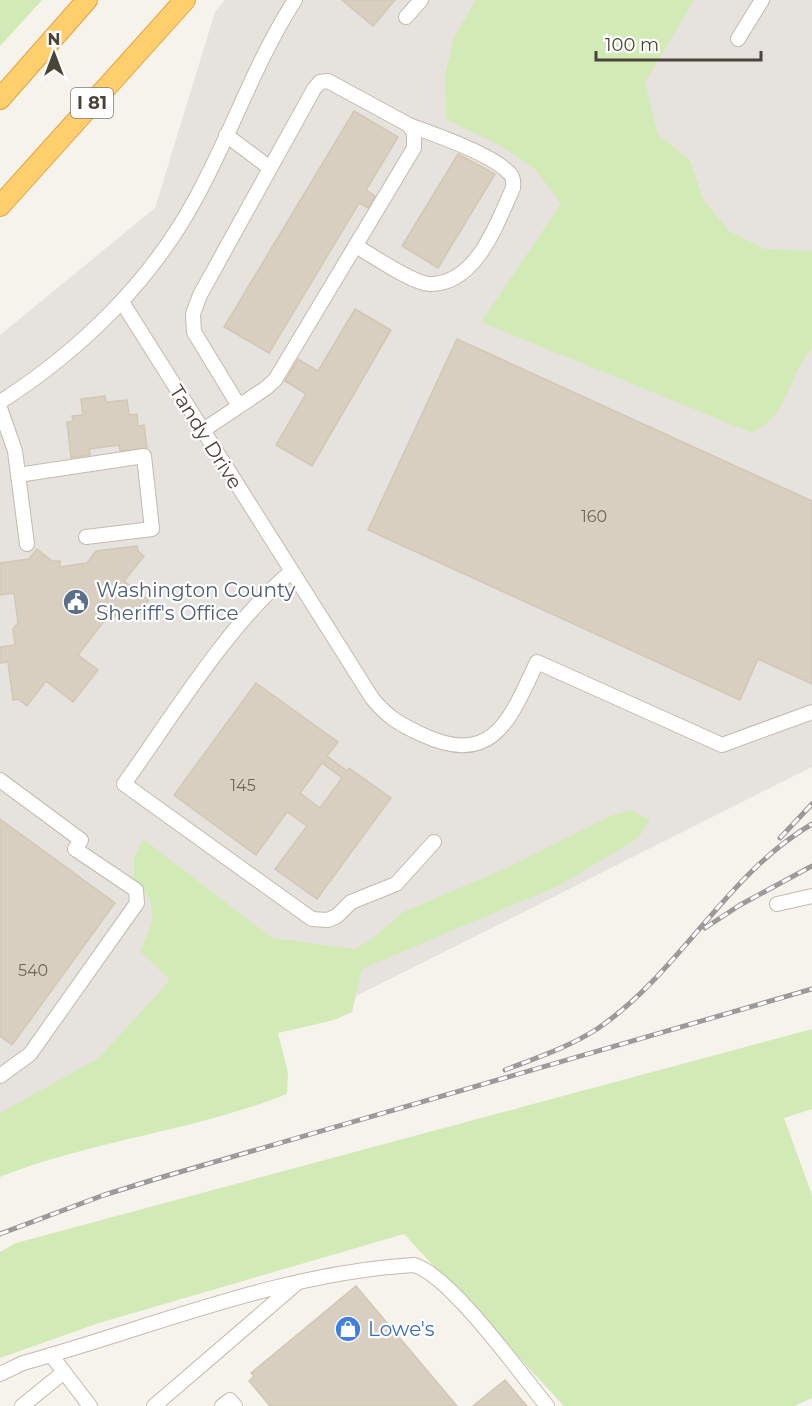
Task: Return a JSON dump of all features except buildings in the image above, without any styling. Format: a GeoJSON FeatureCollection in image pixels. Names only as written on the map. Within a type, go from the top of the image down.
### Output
{"type":"FeatureCollection","features":[{"type":"Feature","properties":{"kind":"highway"},"geometry":{"type":"LineString","coordinates":[[0,99],[87,0]]}},
{"type":"Feature","properties":{"kind":"highway","name":"I 81"},"geometry":{"type":"LineString","coordinates":[[0,206],[185,0]]}},
{"type":"Feature","properties":{"kind":"street"},"geometry":{"type":"LineString","coordinates":[[0,402],[61,358],[122,302],[191,207],[250,80],[295,0]]}},
{"type":"Feature","properties":{"kind":"street"},"geometry":{"type":"LineString","coordinates":[[406,17],[421,0]]}},
{"type":"Feature","properties":{"kind":"street"},"geometry":{"type":"LineString","coordinates":[[738,39],[762,0]]}},
{"type":"Feature","properties":{"kind":"street"},"geometry":{"type":"LineString","coordinates":[[239,406],[194,332],[193,314],[200,295],[320,82],[328,81],[409,125],[489,159],[508,171],[514,180],[513,188],[492,234],[464,274],[453,279],[429,284],[356,246]]}},
{"type":"Feature","properties":{"kind":"street"},"geometry":{"type":"LineString","coordinates":[[202,430],[275,380],[414,148],[414,133],[409,125]]}},
{"type":"Feature","properties":{"kind":"street"},"geometry":{"type":"LineString","coordinates":[[226,135],[270,168]]}},
{"type":"Feature","properties":{"kind":"street","name":"Tandy Drive"},"geometry":{"type":"LineString","coordinates":[[122,302],[291,572],[384,714],[395,723],[442,744],[461,747],[489,739],[508,719],[537,662],[722,745],[812,712]]}},
{"type":"Feature","properties":{"kind":"street"},"geometry":{"type":"LineString","coordinates":[[0,408],[12,438],[27,544]]}},
{"type":"Feature","properties":{"kind":"street"},"geometry":{"type":"LineString","coordinates":[[18,475],[144,456],[152,529],[86,537]]}},
{"type":"Feature","properties":{"kind":"street"},"geometry":{"type":"LineString","coordinates":[[291,572],[276,584],[220,650],[124,784],[312,920],[328,920],[338,916],[351,902],[396,885],[434,842]]}},
{"type":"Feature","properties":{"kind":"street"},"geometry":{"type":"LineString","coordinates":[[0,780],[81,840],[75,849],[136,890],[138,895],[137,903],[30,1054],[0,1076]]}},
{"type":"Feature","properties":{"kind":"street"},"geometry":{"type":"LineString","coordinates":[[777,904],[812,896]]}},
{"type":"Feature","properties":{"kind":"street"},"geometry":{"type":"LineString","coordinates":[[0,1374],[23,1363],[238,1297],[299,1282],[403,1265],[424,1268],[448,1286],[547,1406]]}},
{"type":"Feature","properties":{"kind":"street"},"geometry":{"type":"LineString","coordinates":[[154,1406],[299,1282]]}},
{"type":"Feature","properties":{"kind":"street"},"geometry":{"type":"LineString","coordinates":[[51,1355],[90,1406]]}},
{"type":"Feature","properties":{"kind":"street"},"geometry":{"type":"LineString","coordinates":[[22,1406],[64,1372]]}},
{"type":"Feature","properties":{"kind":"street"},"geometry":{"type":"LineString","coordinates":[[222,1406],[230,1400],[235,1406]]}},
{"type":"Feature","properties":{"kind":"shaded area"},"geometry":{"type":"Polygon","coordinates":[[[225,0],[812,0],[812,767],[350,999],[0,1148],[0,335],[155,208],[215,12],[225,0]]]}},
{"type":"Feature","properties":{"kind":"green space"},"geometry":{"type":"Polygon","coordinates":[[[0,0],[42,0],[0,46],[0,0]]]}},
{"type":"Feature","properties":{"kind":"green space"},"geometry":{"type":"Polygon","coordinates":[[[476,0],[694,0],[645,82],[658,135],[690,160],[703,199],[729,231],[765,249],[812,251],[812,348],[804,358],[780,407],[762,427],[750,432],[481,322],[561,204],[536,170],[501,146],[446,119],[445,76],[454,37],[476,0]]]}},
{"type":"Feature","properties":{"kind":"green space"},"geometry":{"type":"Polygon","coordinates":[[[631,810],[650,820],[638,838],[562,884],[362,969],[352,1012],[334,1020],[278,1033],[288,1072],[287,1094],[216,1117],[35,1164],[0,1177],[0,1113],[99,1058],[170,980],[140,951],[152,921],[148,897],[134,879],[134,858],[143,839],[272,938],[355,949],[372,939],[403,912],[507,868],[610,816],[631,810]]]}},
{"type":"Feature","properties":{"kind":"green space"},"geometry":{"type":"Polygon","coordinates":[[[812,1029],[812,1109],[784,1118],[812,1195],[812,1398],[794,1406],[564,1406],[404,1234],[99,1323],[0,1358],[0,1252],[16,1243],[812,1029]]]}},
{"type":"Feature","properties":{"kind":"railway"},"geometry":{"type":"LineString","coordinates":[[780,838],[812,804]]}},
{"type":"Feature","properties":{"kind":"railway"},"geometry":{"type":"LineString","coordinates":[[505,1070],[575,1041],[597,1029],[626,1006],[653,981],[753,870],[781,845],[812,824]]}},
{"type":"Feature","properties":{"kind":"railway"},"geometry":{"type":"LineString","coordinates":[[705,928],[740,905],[812,866]]}},
{"type":"Feature","properties":{"kind":"railway"},"geometry":{"type":"LineString","coordinates":[[0,1234],[104,1195],[159,1178],[812,989]]}},
{"type":"Feature","properties":{"kind":"place","name":"Washington County Sheriff's Office"},"geometry":{"type":"Point","coordinates":[76,602]}},
{"type":"Feature","properties":{"kind":"place","name":"Lowe's"},"geometry":{"type":"Point","coordinates":[348,1329]}}]}
